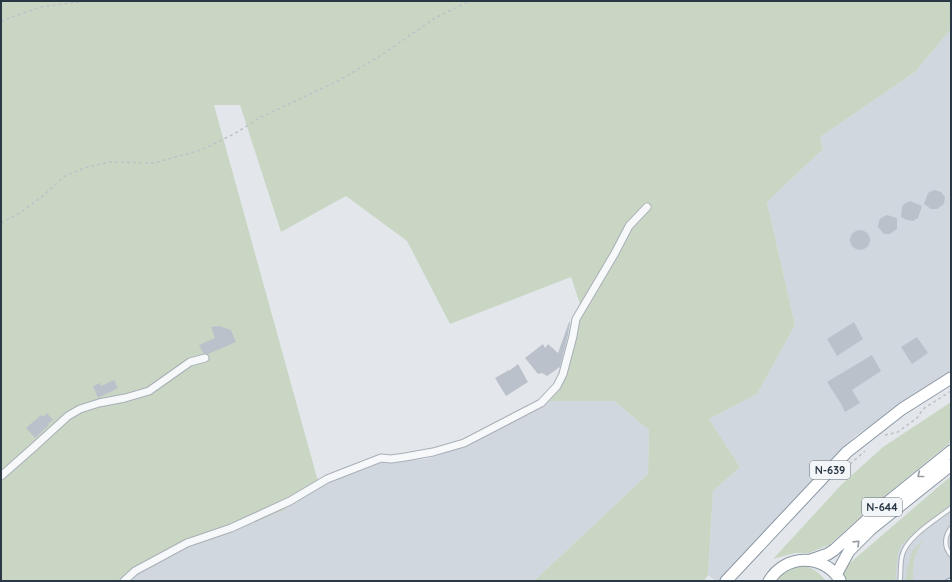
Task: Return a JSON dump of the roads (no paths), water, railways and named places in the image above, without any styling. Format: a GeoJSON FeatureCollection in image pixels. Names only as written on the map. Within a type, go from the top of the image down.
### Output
{"type":"FeatureCollection","features":[{"type":"Feature","properties":{"kind":"highway","name":"N-639"},"geometry":{"type":"LineString","coordinates":[[726,581],[847,452],[902,409],[951,378]]}},
{"type":"Feature","properties":{"kind":"highway","name":"N-644"},"geometry":{"type":"LineString","coordinates":[[811,560],[828,554],[834,550],[879,509],[951,451]]}},
{"type":"Feature","properties":{"kind":"highway","name":"N-644"},"geometry":{"type":"LineString","coordinates":[[838,578],[849,551],[871,529],[951,465]]}},
{"type":"Feature","properties":{"kind":"highway"},"geometry":{"type":"LineString","coordinates":[[769,581],[778,569],[786,564],[794,561],[811,560],[827,566],[838,578]]}},
{"type":"Feature","properties":{"kind":"street"},"geometry":{"type":"LineString","coordinates":[[124,581],[135,571],[187,542],[231,528],[284,504],[327,478],[381,458],[391,459],[433,452],[464,443],[541,403],[556,386],[563,374],[576,319],[615,254],[629,226],[647,207]]}},
{"type":"Feature","properties":{"kind":"street"},"geometry":{"type":"LineString","coordinates":[[1,476],[68,416],[80,408],[149,391],[190,362],[205,358]]}},
{"type":"Feature","properties":{"kind":"lane"},"geometry":{"type":"LineString","coordinates":[[900,581],[902,554],[907,546],[914,537],[951,508]]}},
{"type":"Feature","properties":{"kind":"lane"},"geometry":{"type":"LineString","coordinates":[[951,528],[945,541],[951,555]]}},
{"type":"Feature","properties":{"kind":"railway"},"geometry":{"type":"LineString","coordinates":[[947,581],[951,579]]}}]}
